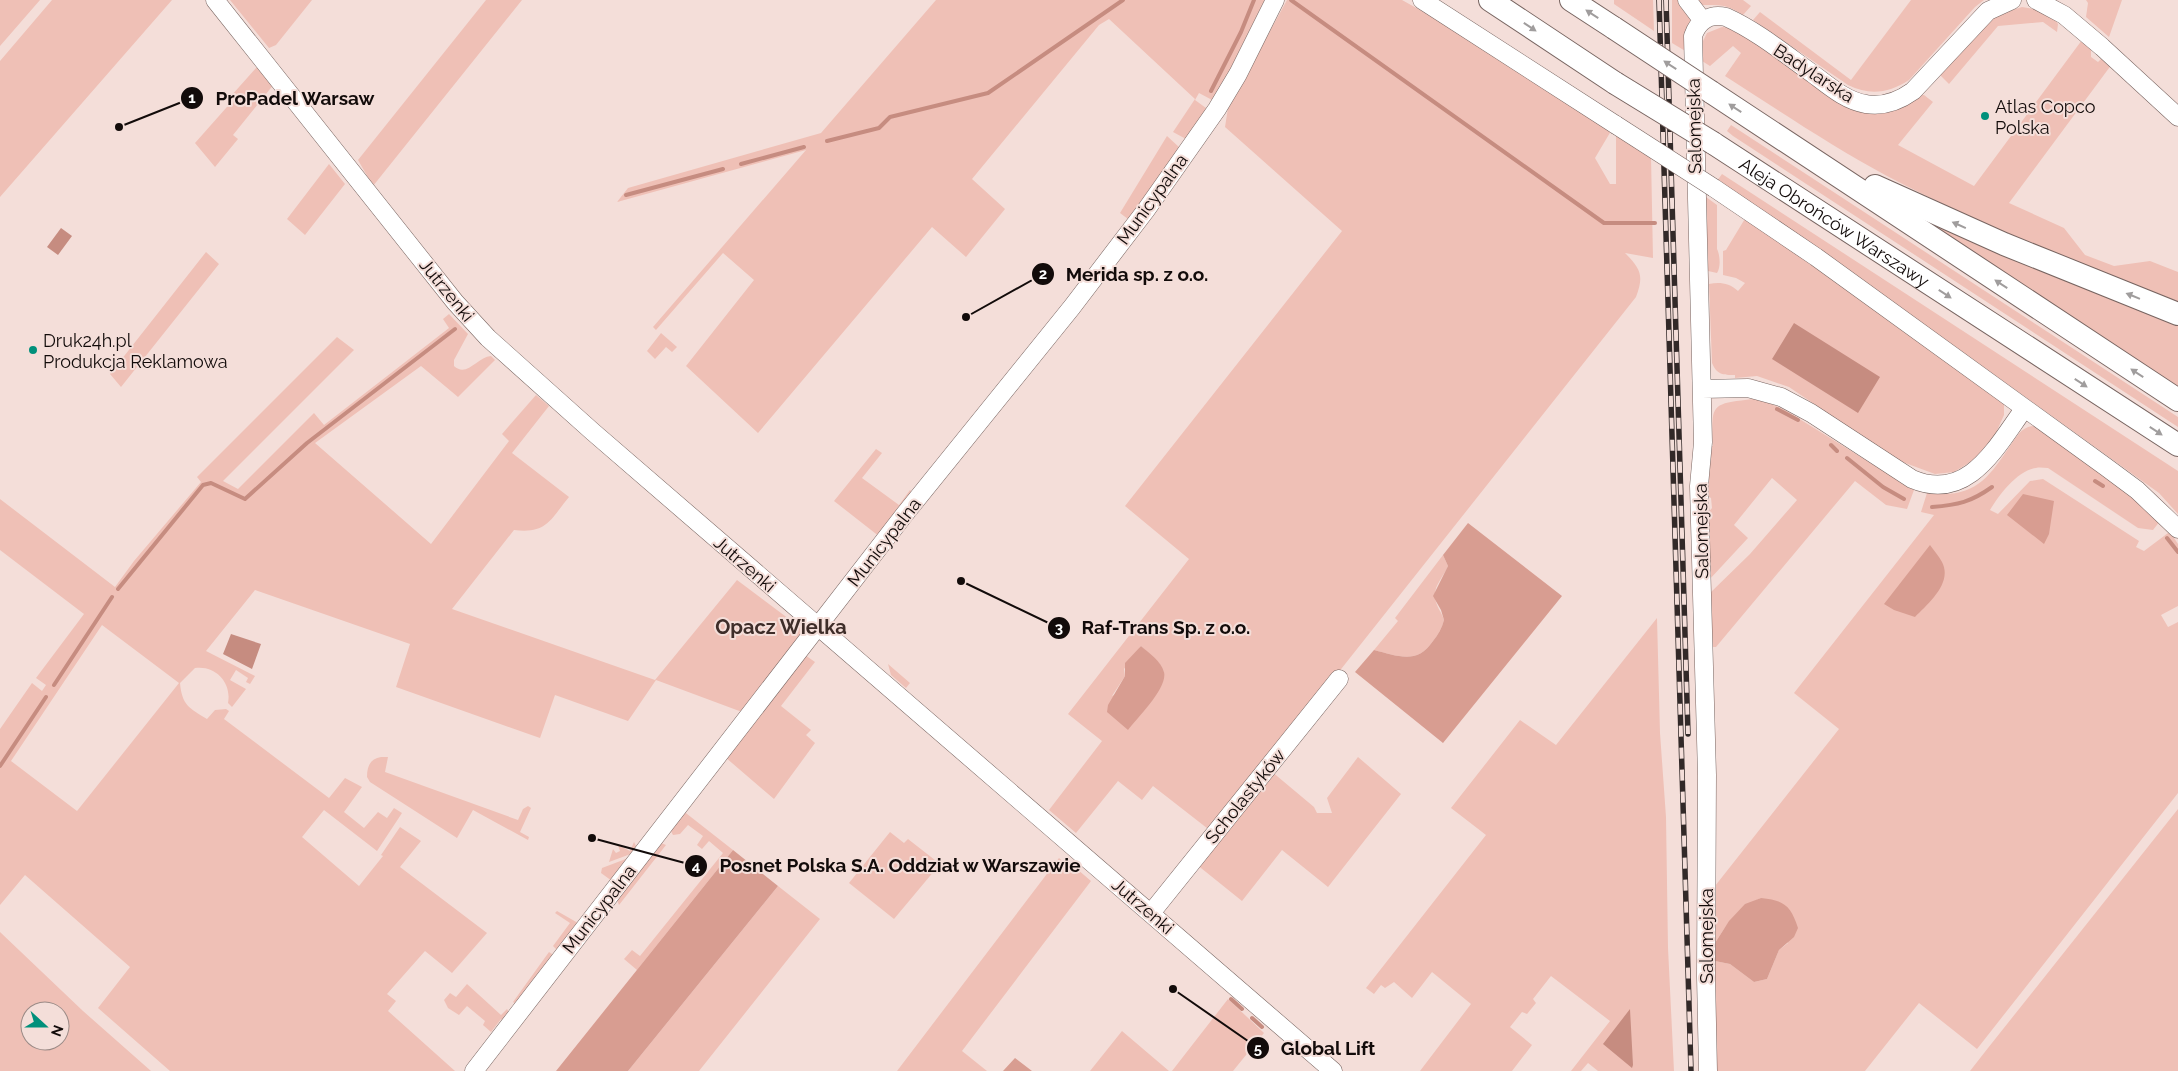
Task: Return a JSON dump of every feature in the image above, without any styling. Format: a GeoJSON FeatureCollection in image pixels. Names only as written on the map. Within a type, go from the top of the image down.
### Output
{"type":"FeatureCollection","features":[{"type":"Feature","properties":{"kind":"main road","name":"Aleja Obrońców Warszawy"},"geometry":{"type":"LineString","coordinates":[[1490,0],[1615,83],[1713,143],[2178,445]]}},
{"type":"Feature","properties":{"kind":"main road"},"geometry":{"type":"LineString","coordinates":[[1571,0],[2178,400]]}},
{"type":"Feature","properties":{"kind":"main road"},"geometry":{"type":"LineString","coordinates":[[1760,123],[1894,196],[2004,244],[2178,314]]}},
{"type":"Feature","properties":{"kind":"street","name":"Jutrzenki"},"geometry":{"type":"LineString","coordinates":[[215,0],[468,318],[539,385],[1333,1071]]}},
{"type":"Feature","properties":{"kind":"street","name":"Municypalna"},"geometry":{"type":"LineString","coordinates":[[474,1071],[818,627],[1072,307],[1146,210],[1221,102],[1238,74],[1275,0]]}},
{"type":"Feature","properties":{"kind":"street"},"geometry":{"type":"LineString","coordinates":[[1422,0],[1816,256],[2137,490],[2178,529]]}},
{"type":"Feature","properties":{"kind":"street"},"geometry":{"type":"LineString","coordinates":[[1687,0],[1703,20]]}},
{"type":"Feature","properties":{"kind":"street","name":"Badylarska"},"geometry":{"type":"LineString","coordinates":[[1703,20],[1716,16],[1730,19],[1843,96],[1865,104],[1880,104],[1901,99],[1913,91],[1988,11],[2012,0]]}},
{"type":"Feature","properties":{"kind":"street"},"geometry":{"type":"LineString","coordinates":[[2036,0],[2064,15],[2178,117]]}},
{"type":"Feature","properties":{"kind":"street","name":"Salomejska"},"geometry":{"type":"LineString","coordinates":[[1703,20],[1695,31],[1692,43],[1703,442],[1699,486],[1707,766],[1706,976],[1708,1071]]}},
{"type":"Feature","properties":{"kind":"street"},"geometry":{"type":"LineString","coordinates":[[1702,389],[1748,388],[1781,397],[1811,413],[1904,474],[1923,483],[1934,485],[1956,482],[1976,470],[1991,454],[2024,409]]}},
{"type":"Feature","properties":{"kind":"street","name":"Scholastyków"},"geometry":{"type":"LineString","coordinates":[[1151,913],[1339,679]]}},
{"type":"Feature","properties":{"kind":"shaded area"},"geometry":{"type":"Polygon","coordinates":[[[0,0],[40,0],[0,46],[0,0]]]}},
{"type":"Feature","properties":{"kind":"shaded area"},"geometry":{"type":"Polygon","coordinates":[[[52,0],[172,0],[0,197],[0,61],[52,0]]]}},
{"type":"Feature","properties":{"kind":"shaded area"},"geometry":{"type":"Polygon","coordinates":[[[230,0],[312,0],[276,45],[269,48],[230,0]]]}},
{"type":"Feature","properties":{"kind":"shaded area"},"geometry":{"type":"Polygon","coordinates":[[[486,0],[522,0],[373,186],[358,160],[486,0]]]}},
{"type":"Feature","properties":{"kind":"shaded area"},"geometry":{"type":"Polygon","coordinates":[[[936,0],[1267,0],[1214,101],[1199,93],[1195,100],[1206,108],[1207,111],[1186,139],[1173,132],[1195,99],[1109,19],[1099,25],[972,179],[1005,209],[966,257],[932,227],[758,433],[686,366],[754,280],[723,253],[656,330],[653,327],[806,150],[617,202],[628,188],[821,133],[936,0]]]}},
{"type":"Feature","properties":{"kind":"shaded area"},"geometry":{"type":"Polygon","coordinates":[[[1287,0],[1402,0],[1456,30],[1611,131],[1595,158],[1610,184],[1616,184],[1616,134],[1651,156],[1653,258],[1625,253],[1640,273],[1640,284],[1636,297],[1212,832],[1153,786],[1142,800],[1118,781],[1076,833],[1049,810],[1102,741],[1068,714],[1189,559],[1125,506],[1342,231],[1225,127],[1228,108],[1287,0]],[[1141,646],[1124,669],[1125,676],[1112,696],[1164,672],[1159,663],[1141,646]]]}},
{"type":"Feature","properties":{"kind":"shaded area"},"geometry":{"type":"Polygon","coordinates":[[[1614,0],[1653,0],[1654,31],[1614,4],[1614,0]]]}},
{"type":"Feature","properties":{"kind":"shaded area"},"geometry":{"type":"Polygon","coordinates":[[[1672,0],[1681,0],[1691,16],[1687,52],[1672,43],[1672,0]]]}},
{"type":"Feature","properties":{"kind":"shaded area"},"geometry":{"type":"Polygon","coordinates":[[[1695,0],[1743,0],[1751,6],[1743,15],[1728,7],[1702,5],[1695,0]]]}},
{"type":"Feature","properties":{"kind":"shaded area"},"geometry":{"type":"Polygon","coordinates":[[[1911,0],[1984,0],[1975,7],[1909,80],[1894,88],[1879,92],[1864,91],[1848,85],[1753,20],[1760,12],[1851,80],[1911,0]]]}},
{"type":"Feature","properties":{"kind":"shaded area"},"geometry":{"type":"Polygon","coordinates":[[[2086,0],[2122,0],[2109,37],[2086,17],[2088,3],[2086,0]]]}},
{"type":"Feature","properties":{"kind":"shaded area"},"geometry":{"type":"Polygon","coordinates":[[[2022,7],[2047,13],[2058,24],[2057,32],[2043,22],[1998,26],[1949,84],[1941,76],[1941,73],[1994,16],[2022,7]]]}},
{"type":"Feature","properties":{"kind":"shaded area"},"geometry":{"type":"Polygon","coordinates":[[[1722,27],[1730,28],[1751,39],[1832,97],[1924,95],[1933,102],[1898,145],[1974,186],[2082,40],[2091,46],[2091,57],[2098,62],[2103,57],[2112,64],[2009,203],[2064,228],[2085,255],[2114,266],[2150,261],[2178,272],[2178,305],[2068,260],[1958,211],[1887,176],[1825,140],[1725,76],[1741,53],[1733,46],[1710,66],[1702,61],[1703,41],[1707,33],[1722,27]]]}},
{"type":"Feature","properties":{"kind":"shaded area"},"geometry":{"type":"Polygon","coordinates":[[[260,67],[274,84],[233,135],[238,139],[215,167],[195,143],[234,99],[231,96],[256,68],[260,67]]]}},
{"type":"Feature","properties":{"kind":"shaded area"},"geometry":{"type":"Polygon","coordinates":[[[1731,125],[2178,417],[2178,427],[1733,136],[1727,131],[1731,125]]]}},
{"type":"Feature","properties":{"kind":"shaded area"},"geometry":{"type":"Polygon","coordinates":[[[1167,136],[1180,148],[1132,222],[1120,213],[1167,136]]]}},
{"type":"Feature","properties":{"kind":"shaded area"},"geometry":{"type":"Polygon","coordinates":[[[329,164],[345,184],[305,235],[287,219],[329,164]]]}},
{"type":"Feature","properties":{"kind":"shaded area"},"geometry":{"type":"Polygon","coordinates":[[[1722,174],[2178,471],[2178,514],[2159,493],[1843,266],[1717,181],[1722,174]]]}},
{"type":"Feature","properties":{"kind":"shaded area"},"geometry":{"type":"Polygon","coordinates":[[[1706,197],[1717,205],[1717,249],[1720,261],[1717,273],[1708,271],[1706,197]]]}},
{"type":"Feature","properties":{"kind":"shaded area"},"geometry":{"type":"Polygon","coordinates":[[[1746,217],[2004,403],[2004,415],[1995,435],[1975,459],[1954,472],[1935,474],[1897,460],[1789,387],[1757,376],[1735,378],[1735,375],[1724,374],[1716,370],[1712,363],[1709,284],[1724,284],[1738,291],[1745,283],[1736,278],[1723,275],[1723,251],[1726,250],[1746,217]]]}},
{"type":"Feature","properties":{"kind":"shaded area"},"geometry":{"type":"Polygon","coordinates":[[[1924,218],[2178,325],[2178,388],[1925,225],[1924,218]]]}},
{"type":"Feature","properties":{"kind":"shaded area"},"geometry":{"type":"Polygon","coordinates":[[[61,228],[72,236],[58,255],[47,247],[61,228]]]}},
{"type":"Feature","properties":{"kind":"shaded area"},"geometry":{"type":"Polygon","coordinates":[[[206,252],[219,264],[121,387],[110,374],[206,252]]]}},
{"type":"Feature","properties":{"kind":"shaded area"},"geometry":{"type":"Polygon","coordinates":[[[449,314],[468,334],[454,360],[454,366],[463,370],[486,357],[491,356],[495,360],[458,397],[421,366],[315,443],[431,544],[509,441],[502,434],[536,395],[549,406],[512,453],[569,497],[547,524],[534,530],[514,530],[452,609],[655,680],[737,580],[805,631],[742,712],[656,680],[628,721],[555,695],[540,738],[396,687],[410,644],[255,590],[206,651],[255,676],[250,684],[246,682],[248,678],[236,670],[230,680],[246,689],[232,707],[228,703],[229,695],[225,682],[220,676],[209,669],[195,668],[180,683],[187,705],[207,719],[215,710],[226,709],[229,711],[224,719],[329,798],[345,778],[362,787],[344,812],[364,828],[378,812],[387,818],[394,808],[402,813],[377,851],[324,810],[302,837],[359,886],[383,856],[381,855],[400,827],[421,841],[400,867],[487,933],[452,973],[425,951],[387,994],[396,1001],[388,1011],[455,1071],[170,1071],[98,1008],[130,967],[25,875],[0,905],[0,729],[32,683],[42,691],[46,685],[36,678],[84,614],[0,550],[0,499],[115,587],[134,561],[201,482],[197,477],[337,337],[354,350],[223,481],[238,489],[314,413],[324,425],[449,328],[443,319],[449,314]],[[102,625],[11,761],[77,811],[179,683],[102,625]]]}},
{"type":"Feature","properties":{"kind":"shaded area"},"geometry":{"type":"Polygon","coordinates":[[[1794,323],[1880,377],[1858,413],[1772,359],[1794,323]]]}},
{"type":"Feature","properties":{"kind":"shaded area"},"geometry":{"type":"Polygon","coordinates":[[[661,333],[677,347],[672,352],[666,347],[655,359],[647,351],[661,333]]]}},
{"type":"Feature","properties":{"kind":"shaded area"},"geometry":{"type":"Polygon","coordinates":[[[1753,399],[1764,401],[1785,410],[1914,490],[1907,509],[1886,505],[1855,481],[1716,647],[1711,647],[1709,594],[1750,554],[1797,500],[1772,478],[1734,525],[1748,538],[1709,580],[1707,514],[1712,508],[1711,498],[1707,496],[1709,446],[1713,446],[1712,421],[1716,408],[1721,405],[1753,399]]]}},
{"type":"Feature","properties":{"kind":"shaded area"},"geometry":{"type":"Polygon","coordinates":[[[2032,426],[2038,428],[2130,494],[2160,521],[2153,530],[2138,528],[2048,468],[2036,468],[2022,473],[1998,497],[1990,510],[1998,514],[2030,481],[2043,479],[2139,541],[2136,547],[2144,551],[2168,533],[2172,535],[2178,544],[2178,606],[2161,615],[2168,627],[2178,622],[2178,793],[1977,1049],[1919,1003],[1865,1071],[1716,1071],[1715,961],[1730,964],[1754,982],[1767,979],[1779,950],[1788,943],[1761,898],[1746,906],[1734,916],[1715,943],[1715,886],[1839,729],[1794,693],[1934,515],[1921,512],[1927,493],[1957,493],[1979,484],[1995,467],[2020,432],[2032,426]],[[1931,546],[1885,604],[1915,616],[1931,546]]]}},
{"type":"Feature","properties":{"kind":"shaded area"},"geometry":{"type":"Polygon","coordinates":[[[876,449],[882,453],[862,478],[899,505],[910,490],[914,494],[880,537],[834,501],[876,449]]]}},
{"type":"Feature","properties":{"kind":"shaded area"},"geometry":{"type":"Polygon","coordinates":[[[2023,494],[2054,501],[2049,534],[2044,544],[2007,515],[2023,494]]]}},
{"type":"Feature","properties":{"kind":"shaded area"},"geometry":{"type":"Polygon","coordinates":[[[1468,523],[1562,596],[1443,743],[1355,672],[1374,650],[1399,656],[1414,656],[1427,649],[1435,639],[1444,620],[1433,596],[1448,566],[1443,555],[1468,523]]]}},
{"type":"Feature","properties":{"kind":"shaded area"},"geometry":{"type":"Polygon","coordinates":[[[1930,545],[1941,560],[1945,570],[1942,585],[1938,592],[1915,617],[1894,610],[1884,604],[1930,545]]]}},
{"type":"Feature","properties":{"kind":"shaded area"},"geometry":{"type":"Polygon","coordinates":[[[1443,555],[1448,566],[1436,588],[1435,597],[1444,620],[1435,639],[1427,649],[1414,656],[1399,656],[1374,650],[1398,621],[1395,618],[1443,555]]]}},
{"type":"Feature","properties":{"kind":"shaded area"},"geometry":{"type":"Polygon","coordinates":[[[1657,618],[1660,733],[1666,817],[1668,948],[1674,1071],[1598,1071],[1588,1063],[1581,1071],[1571,1071],[1610,1021],[1551,976],[1533,999],[1536,1003],[1527,1014],[1522,1012],[1510,1027],[1532,1045],[1512,1071],[1420,1071],[1471,1004],[1432,972],[1412,998],[1394,982],[1385,988],[1381,985],[1374,994],[1366,988],[1486,835],[1451,808],[1520,720],[1556,745],[1657,618]]]}},
{"type":"Feature","properties":{"kind":"shaded area"},"geometry":{"type":"Polygon","coordinates":[[[231,634],[261,644],[252,669],[223,654],[231,634]]]}},
{"type":"Feature","properties":{"kind":"shaded area"},"geometry":{"type":"Polygon","coordinates":[[[1141,646],[1160,664],[1164,672],[1164,679],[1157,694],[1128,730],[1107,712],[1108,705],[1125,676],[1125,663],[1141,646]]]}},
{"type":"Feature","properties":{"kind":"shaded area"},"geometry":{"type":"Polygon","coordinates":[[[805,655],[815,662],[781,706],[811,730],[806,735],[815,743],[774,799],[725,757],[805,655]]]}},
{"type":"Feature","properties":{"kind":"shaded area"},"geometry":{"type":"Polygon","coordinates":[[[888,664],[910,683],[906,688],[891,675],[888,664]]]}},
{"type":"Feature","properties":{"kind":"shaded area"},"geometry":{"type":"Polygon","coordinates":[[[388,757],[385,772],[518,820],[523,809],[528,806],[531,808],[520,832],[529,837],[528,840],[473,810],[457,838],[370,782],[367,777],[369,766],[374,759],[388,757]]]}},
{"type":"Feature","properties":{"kind":"shaded area"},"geometry":{"type":"Polygon","coordinates":[[[1358,757],[1401,794],[1328,887],[1282,850],[1242,901],[1196,864],[1271,771],[1314,807],[1317,813],[1332,813],[1327,798],[1358,757]]]}},
{"type":"Feature","properties":{"kind":"shaded area"},"geometry":{"type":"Polygon","coordinates":[[[2178,809],[2178,1071],[1970,1071],[1988,1048],[2178,809]]]}},
{"type":"Feature","properties":{"kind":"shaded area"},"geometry":{"type":"Polygon","coordinates":[[[682,810],[733,850],[637,970],[624,959],[632,950],[640,956],[723,853],[709,841],[702,849],[697,845],[703,836],[688,825],[680,834],[673,835],[670,829],[682,810]]]}},
{"type":"Feature","properties":{"kind":"shaded area"},"geometry":{"type":"Polygon","coordinates":[[[890,832],[904,843],[908,839],[940,864],[894,919],[849,883],[890,832]]]}},
{"type":"Feature","properties":{"kind":"shaded area"},"geometry":{"type":"Polygon","coordinates":[[[634,842],[637,848],[636,852],[609,862],[613,849],[616,853],[620,851],[618,845],[630,851],[634,842]]]}},
{"type":"Feature","properties":{"kind":"shaded area"},"geometry":{"type":"Polygon","coordinates":[[[661,843],[666,845],[619,905],[616,897],[661,843]]]}},
{"type":"Feature","properties":{"kind":"shaded area"},"geometry":{"type":"Polygon","coordinates":[[[733,850],[778,886],[628,1071],[556,1071],[733,850]]]}},
{"type":"Feature","properties":{"kind":"shaded area"},"geometry":{"type":"Polygon","coordinates":[[[631,857],[612,881],[601,873],[602,868],[631,857]]]}},
{"type":"Feature","properties":{"kind":"shaded area"},"geometry":{"type":"Polygon","coordinates":[[[1059,858],[1068,866],[1070,863],[1091,881],[962,1051],[987,1071],[897,1071],[1059,858]]]}},
{"type":"Feature","properties":{"kind":"shaded area"},"geometry":{"type":"Polygon","coordinates":[[[778,886],[820,919],[699,1071],[628,1071],[778,886]]]}},
{"type":"Feature","properties":{"kind":"shaded area"},"geometry":{"type":"Polygon","coordinates":[[[1761,898],[1775,900],[1785,905],[1792,914],[1798,928],[1794,937],[1779,950],[1767,979],[1754,982],[1730,964],[1715,961],[1715,943],[1729,921],[1745,904],[1761,898]]]}},
{"type":"Feature","properties":{"kind":"shaded area"},"geometry":{"type":"Polygon","coordinates":[[[557,911],[578,923],[557,950],[553,946],[570,923],[555,913],[557,911]]]}},
{"type":"Feature","properties":{"kind":"shaded area"},"geometry":{"type":"Polygon","coordinates":[[[0,932],[83,1011],[151,1071],[0,1071],[0,932]]]}},
{"type":"Feature","properties":{"kind":"shaded area"},"geometry":{"type":"Polygon","coordinates":[[[549,952],[555,956],[516,1004],[513,1002],[549,952]]]}},
{"type":"Feature","properties":{"kind":"shaded area"},"geometry":{"type":"Polygon","coordinates":[[[467,984],[501,1015],[507,1009],[510,1014],[504,1022],[501,1019],[491,1032],[483,1025],[485,1021],[467,1006],[459,1015],[448,1008],[444,1000],[450,993],[456,997],[467,984]]]}},
{"type":"Feature","properties":{"kind":"shaded area"},"geometry":{"type":"Polygon","coordinates":[[[1228,999],[1264,1033],[1233,1071],[1172,1071],[1228,999]]]}},
{"type":"Feature","properties":{"kind":"shaded area"},"geometry":{"type":"Polygon","coordinates":[[[1630,1009],[1633,1065],[1632,1068],[1603,1044],[1630,1009]]]}},
{"type":"Feature","properties":{"kind":"shaded area"},"geometry":{"type":"Polygon","coordinates":[[[1122,1031],[1169,1071],[1090,1071],[1122,1031]]]}},
{"type":"Feature","properties":{"kind":"shaded area"},"geometry":{"type":"Polygon","coordinates":[[[1015,1058],[1032,1071],[1003,1071],[1015,1058]]]}},
{"type":"Feature","properties":{"kind":"waterway"},"geometry":{"type":"LineString","coordinates":[[827,141],[879,128],[890,117],[988,93],[1123,0]]}},
{"type":"Feature","properties":{"kind":"waterway"},"geometry":{"type":"LineString","coordinates":[[1211,91],[1241,32],[1254,0]]}},
{"type":"Feature","properties":{"kind":"waterway"},"geometry":{"type":"LineString","coordinates":[[1291,0],[1604,223],[1655,223]]}},
{"type":"Feature","properties":{"kind":"waterway"},"geometry":{"type":"LineString","coordinates":[[741,164],[804,147]]}},
{"type":"Feature","properties":{"kind":"waterway"},"geometry":{"type":"LineString","coordinates":[[626,195],[723,169]]}},
{"type":"Feature","properties":{"kind":"waterway"},"geometry":{"type":"LineString","coordinates":[[118,589],[203,485],[211,483],[245,499],[307,443],[455,329]]}},
{"type":"Feature","properties":{"kind":"waterway"},"geometry":{"type":"LineString","coordinates":[[1777,409],[1798,420]]}},
{"type":"Feature","properties":{"kind":"waterway"},"geometry":{"type":"LineString","coordinates":[[1831,445],[1837,451]]}},
{"type":"Feature","properties":{"kind":"waterway"},"geometry":{"type":"LineString","coordinates":[[1847,458],[1883,487],[1904,499]]}},
{"type":"Feature","properties":{"kind":"waterway"},"geometry":{"type":"LineString","coordinates":[[2095,481],[2103,486]]}},
{"type":"Feature","properties":{"kind":"waterway"},"geometry":{"type":"LineString","coordinates":[[1932,507],[1964,502],[1992,487]]}},
{"type":"Feature","properties":{"kind":"waterway"},"geometry":{"type":"LineString","coordinates":[[2167,538],[2178,552]]}},
{"type":"Feature","properties":{"kind":"waterway"},"geometry":{"type":"LineString","coordinates":[[54,685],[112,597]]}},
{"type":"Feature","properties":{"kind":"waterway"},"geometry":{"type":"LineString","coordinates":[[0,766],[46,697]]}},
{"type":"Feature","properties":{"kind":"waterway"},"geometry":{"type":"LineString","coordinates":[[1231,999],[1242,1009]]}},
{"type":"Feature","properties":{"kind":"waterway"},"geometry":{"type":"LineString","coordinates":[[1252,1018],[1262,1027]]}},
{"type":"Feature","properties":{"kind":"railway"},"geometry":{"type":"LineString","coordinates":[[1659,0],[1691,1071]]}},
{"type":"Feature","properties":{"kind":"railway"},"geometry":{"type":"LineString","coordinates":[[1666,0],[1688,734]]}},
{"type":"Feature","properties":{"kind":"place","name":"Atlas Copco Polska"},"geometry":{"type":"Point","coordinates":[1985,116]}},
{"type":"Feature","properties":{"kind":"place","name":"ProPadel Warsaw"},"geometry":{"type":"Point","coordinates":[119,127]}},
{"type":"Feature","properties":{"kind":"place","name":"Merida sp. z o.o."},"geometry":{"type":"Point","coordinates":[966,317]}},
{"type":"Feature","properties":{"kind":"place","name":"Druk24h.pl Produkcja Reklamowa"},"geometry":{"type":"Point","coordinates":[33,350]}},
{"type":"Feature","properties":{"kind":"place","name":"Raf-Trans Sp. z o.o."},"geometry":{"type":"Point","coordinates":[961,581]}},
{"type":"Feature","properties":{"kind":"place","name":"Posnet Polska S.A. Oddział w Warszawie"},"geometry":{"type":"Point","coordinates":[592,838]}},
{"type":"Feature","properties":{"kind":"place","name":"Global Lift"},"geometry":{"type":"Point","coordinates":[1173,989]}},
{"type":"Feature","properties":{"kind":"district","name":"Opacz Wielka"},"geometry":{"type":"Point","coordinates":[781,627]}}]}
